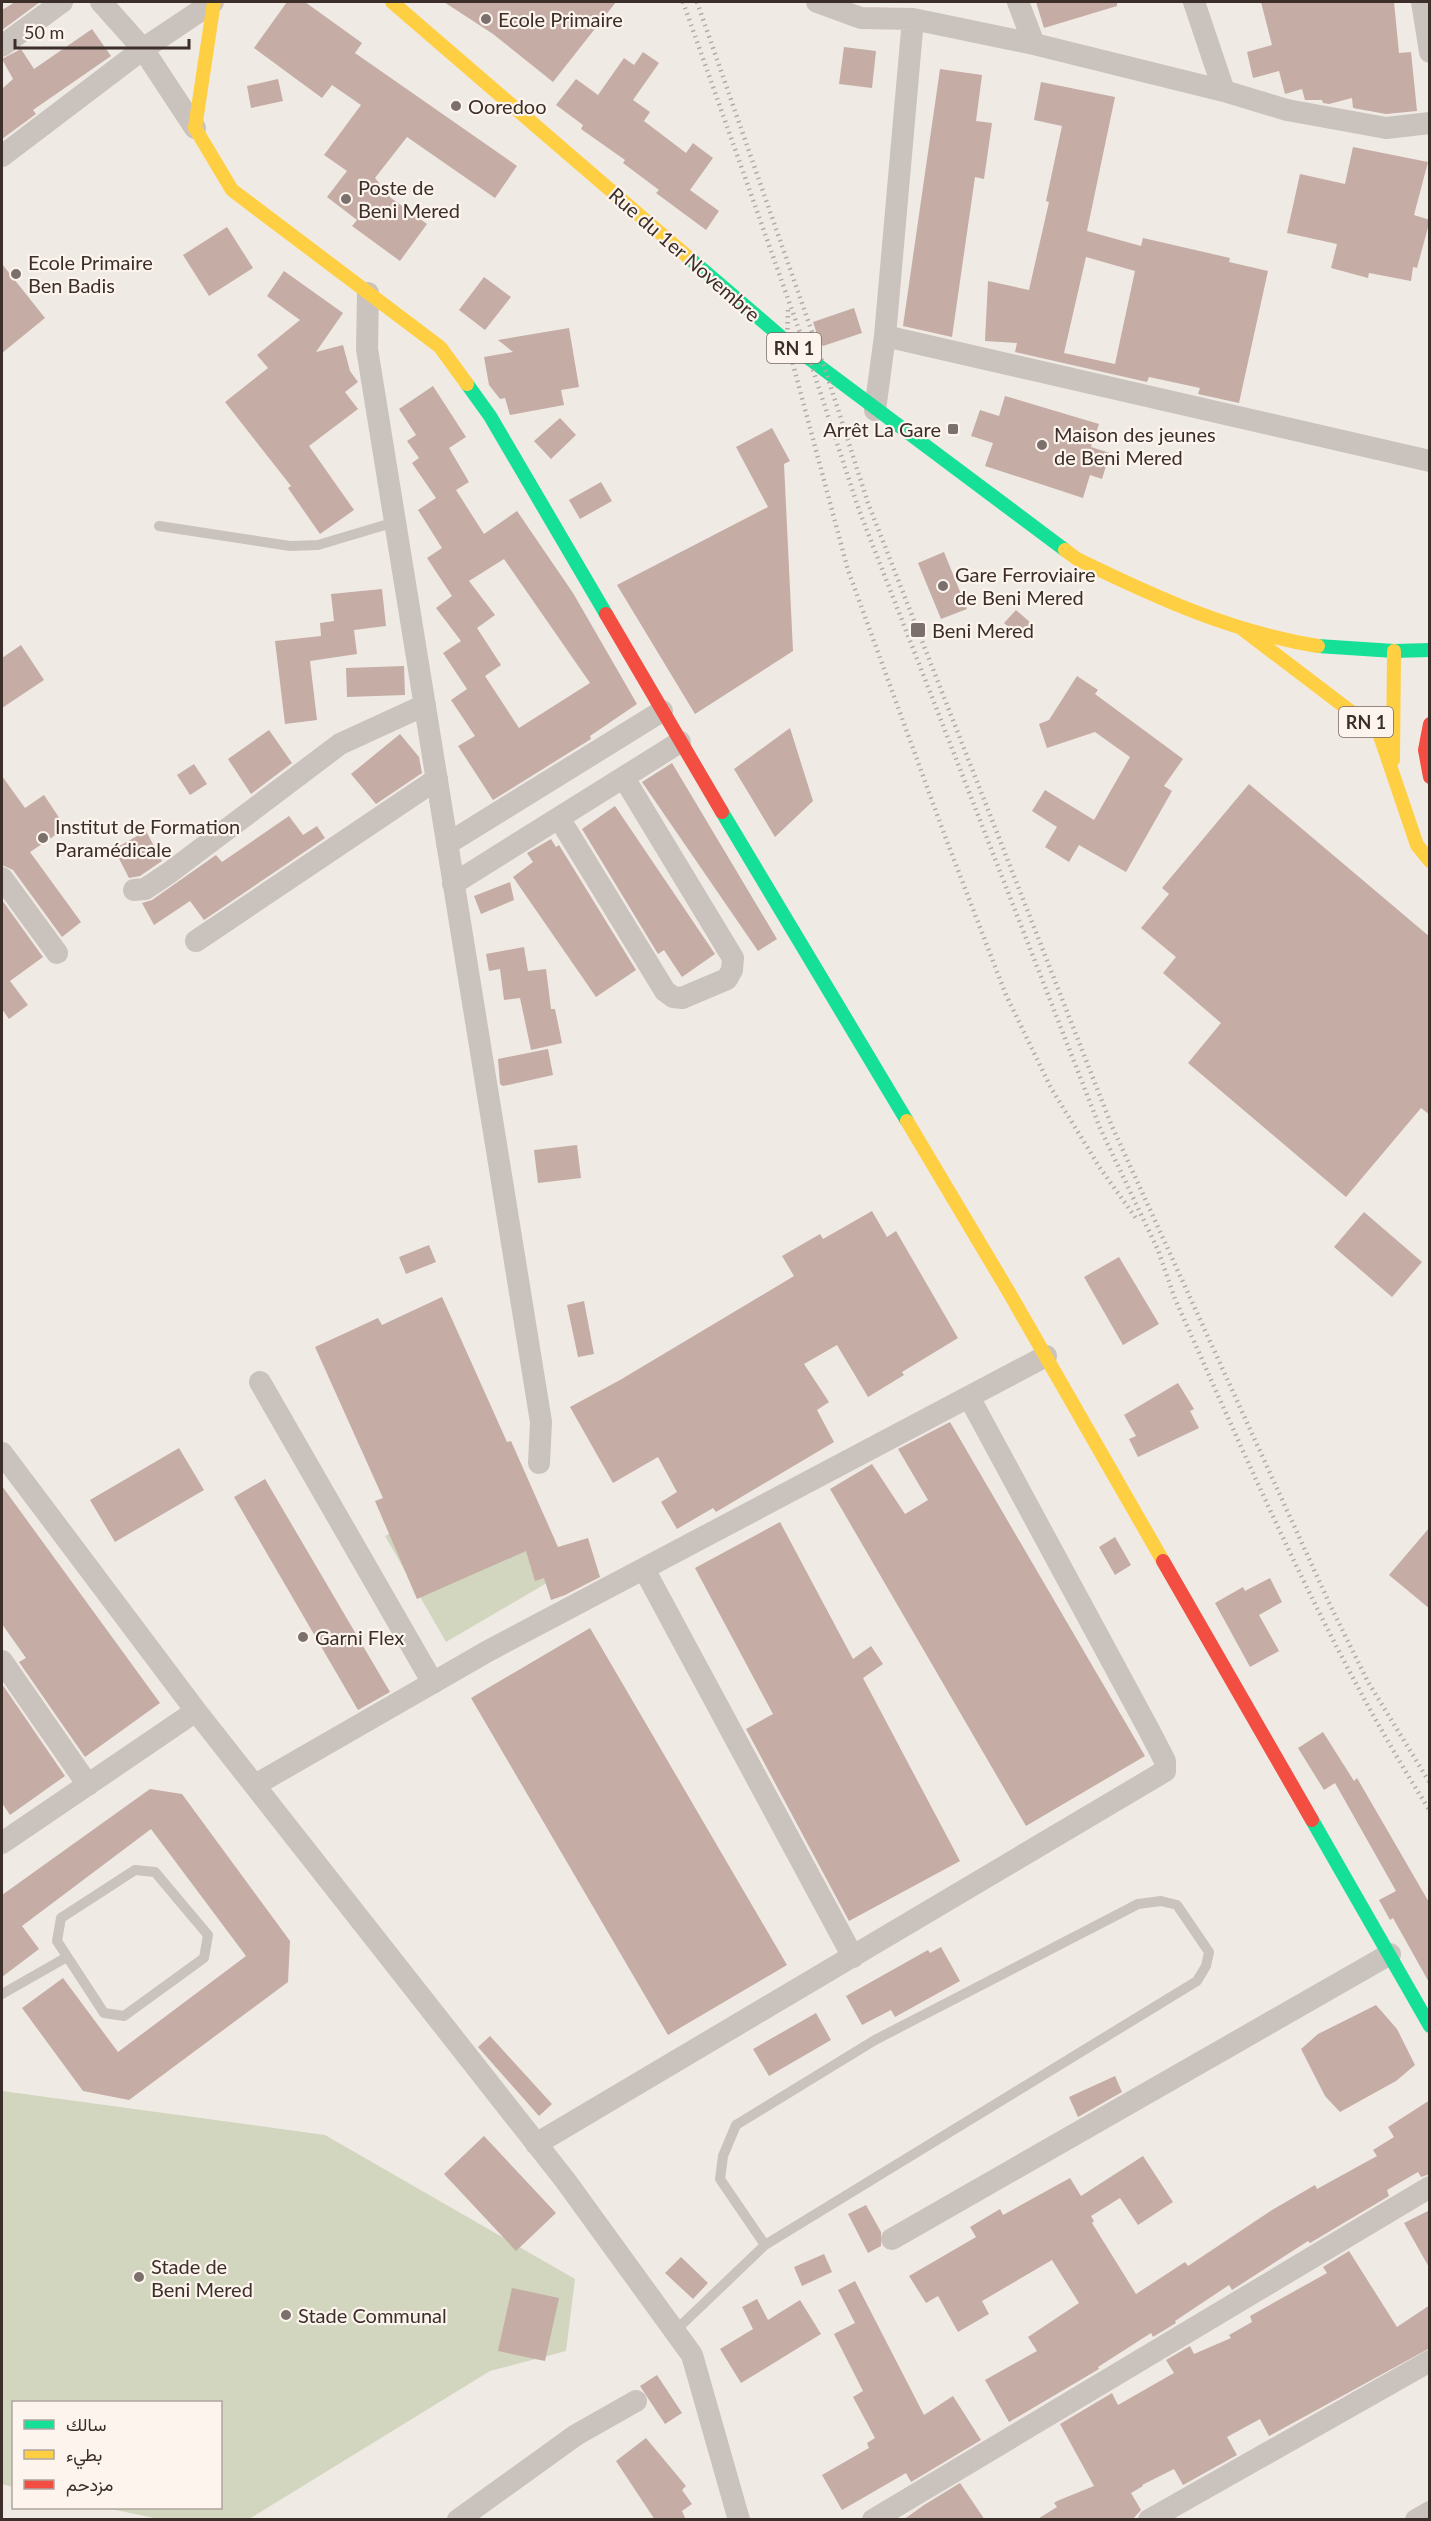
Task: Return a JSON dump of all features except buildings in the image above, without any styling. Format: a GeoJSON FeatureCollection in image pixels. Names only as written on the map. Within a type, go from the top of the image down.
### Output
{"type":"FeatureCollection","features":[{"type":"Feature","properties":{"kind":"main road"},"geometry":{"type":"LineString","coordinates":[[213,2],[195,128],[232,190],[440,347],[490,417],[552,519],[680,742],[1046,1356],[1430,2026]]}},
{"type":"Feature","properties":{"kind":"main road","name":"Rue du 1er Novembre"},"geometry":{"type":"LineString","coordinates":[[392,2],[787,342],[1077,559],[1165,602],[1241,628]]}},
{"type":"Feature","properties":{"kind":"main road","name":"RN 1"},"geometry":{"type":"LineString","coordinates":[[1241,628],[1316,646],[1394,651],[1430,650]]}},
{"type":"Feature","properties":{"kind":"main road","name":"RN 1"},"geometry":{"type":"LineString","coordinates":[[1241,628],[1379,733],[1416,845],[1430,861]]}},
{"type":"Feature","properties":{"kind":"main road"},"geometry":{"type":"LineString","coordinates":[[1393,774],[1394,651]]}},
{"type":"Feature","properties":{"kind":"main road"},"geometry":{"type":"LineString","coordinates":[[1430,706],[1426,769],[1430,777]]}},
{"type":"Feature","properties":{"kind":"street"},"geometry":{"type":"LineString","coordinates":[[2,46],[63,2]]}},
{"type":"Feature","properties":{"kind":"street"},"geometry":{"type":"LineString","coordinates":[[101,2],[143,49],[195,128]]}},
{"type":"Feature","properties":{"kind":"street"},"geometry":{"type":"LineString","coordinates":[[2,156],[143,49],[213,2]]}},
{"type":"Feature","properties":{"kind":"street"},"geometry":{"type":"LineString","coordinates":[[818,2],[861,18],[913,19],[1034,44],[1224,91],[1287,110],[1386,128],[1430,123]]}},
{"type":"Feature","properties":{"kind":"street"},"geometry":{"type":"LineString","coordinates":[[1018,2],[1034,44]]}},
{"type":"Feature","properties":{"kind":"street"},"geometry":{"type":"LineString","coordinates":[[1194,2],[1224,91]]}},
{"type":"Feature","properties":{"kind":"street"},"geometry":{"type":"LineString","coordinates":[[1422,2],[1430,52]]}},
{"type":"Feature","properties":{"kind":"street"},"geometry":{"type":"LineString","coordinates":[[875,410],[885,336],[913,19]]}},
{"type":"Feature","properties":{"kind":"street"},"geometry":{"type":"LineString","coordinates":[[368,293],[367,349],[541,1422],[539,1463]]}},
{"type":"Feature","properties":{"kind":"street"},"geometry":{"type":"LineString","coordinates":[[885,336],[1430,460]]}},
{"type":"Feature","properties":{"kind":"street"},"geometry":{"type":"LineString","coordinates":[[134,890],[145,890],[169,873],[340,744],[424,705]]}},
{"type":"Feature","properties":{"kind":"street"},"geometry":{"type":"LineString","coordinates":[[447,844],[662,711]]}},
{"type":"Feature","properties":{"kind":"street"},"geometry":{"type":"LineString","coordinates":[[453,884],[680,742]]}},
{"type":"Feature","properties":{"kind":"street"},"geometry":{"type":"LineString","coordinates":[[559,818],[665,991],[673,997],[682,998],[727,979],[732,970],[733,958],[624,778]]}},
{"type":"Feature","properties":{"kind":"street"},"geometry":{"type":"LineString","coordinates":[[196,941],[437,779]]}},
{"type":"Feature","properties":{"kind":"street"},"geometry":{"type":"LineString","coordinates":[[2,878],[57,953]]}},
{"type":"Feature","properties":{"kind":"street"},"geometry":{"type":"LineString","coordinates":[[255,1785],[433,1683],[1046,1356]]}},
{"type":"Feature","properties":{"kind":"street"},"geometry":{"type":"LineString","coordinates":[[260,1382],[433,1683]]}},
{"type":"Feature","properties":{"kind":"street"},"geometry":{"type":"LineString","coordinates":[[536,2144],[1165,1770],[1165,1761],[1149,1730],[969,1397]]}},
{"type":"Feature","properties":{"kind":"street"},"geometry":{"type":"LineString","coordinates":[[2,1454],[196,1711],[536,2144],[692,2355],[739,2520]]}},
{"type":"Feature","properties":{"kind":"street"},"geometry":{"type":"LineString","coordinates":[[644,1569],[853,1957]]}},
{"type":"Feature","properties":{"kind":"street"},"geometry":{"type":"LineString","coordinates":[[2,1661],[88,1785]]}},
{"type":"Feature","properties":{"kind":"street"},"geometry":{"type":"LineString","coordinates":[[3,1838],[88,1785],[196,1711]]}},
{"type":"Feature","properties":{"kind":"street"},"geometry":{"type":"LineString","coordinates":[[892,2239],[1390,1954]]}},
{"type":"Feature","properties":{"kind":"street"},"geometry":{"type":"LineString","coordinates":[[873,2520],[1430,2187]]}},
{"type":"Feature","properties":{"kind":"street"},"geometry":{"type":"LineString","coordinates":[[1149,2520],[1430,2361]]}},
{"type":"Feature","properties":{"kind":"street"},"geometry":{"type":"LineString","coordinates":[[458,2520],[576,2434],[636,2401]]}},
{"type":"Feature","properties":{"kind":"street"},"geometry":{"type":"LineString","coordinates":[[1416,2520],[1430,2512]]}},
{"type":"Feature","properties":{"kind":"lane"},"geometry":{"type":"LineString","coordinates":[[159,526],[290,546],[318,545],[395,522]]}},
{"type":"Feature","properties":{"kind":"lane"},"geometry":{"type":"LineString","coordinates":[[135,1870],[155,1872],[208,1935],[204,1958],[124,2016],[104,2013],[67,1957],[57,1941],[61,1918],[135,1870]]}},
{"type":"Feature","properties":{"kind":"lane"},"geometry":{"type":"LineString","coordinates":[[675,2331],[765,2245],[1197,1981],[1206,1966],[1209,1952],[1177,1905],[1161,1900],[1138,1904],[875,2040],[736,2125],[723,2156],[720,2179],[765,2245]]}},
{"type":"Feature","properties":{"kind":"lane"},"geometry":{"type":"LineString","coordinates":[[2,1994],[67,1957]]}},
{"type":"Feature","properties":{"kind":"green space"},"geometry":{"type":"Polygon","coordinates":[[[500,1468],[562,1574],[446,1642],[385,1536],[500,1468]]]}},
{"type":"Feature","properties":{"kind":"green space","name":"Stade Communal"},"geometry":{"type":"Polygon","coordinates":[[[2,2091],[325,2135],[575,2279],[566,2351],[490,2371],[249,2519],[159,2519],[111,2509],[222,2509],[222,2401],[12,2401],[12,2487],[2,2484],[2,2091]]]}},
{"type":"Feature","properties":{"kind":"railway"},"geometry":{"type":"LineString","coordinates":[[683,2],[810,361],[859,510],[1100,1128],[1158,1250],[1175,1299],[1294,1560],[1358,1688],[1430,1811]]}},
{"type":"Feature","properties":{"kind":"railway"},"geometry":{"type":"LineString","coordinates":[[697,2],[827,375],[868,503],[1111,1124],[1331,1607],[1368,1682],[1430,1783]]}},
{"type":"Feature","properties":{"kind":"railway"},"geometry":{"type":"LineString","coordinates":[[788,310],[787,342],[848,570],[946,839],[1006,995],[1051,1088],[1100,1168],[1138,1221]]}},
{"type":"Feature","properties":{"kind":"traffic: fast"},"geometry":{"type":"LineString","coordinates":[[688,257],[787,342],[1065,550]]}},
{"type":"Feature","properties":{"kind":"traffic: fast"},"geometry":{"type":"LineString","coordinates":[[467,384],[490,416],[606,614]]}},
{"type":"Feature","properties":{"kind":"traffic: fast"},"geometry":{"type":"LineString","coordinates":[[1318,646],[1394,651],[1430,650]]}},
{"type":"Feature","properties":{"kind":"traffic: fast"},"geometry":{"type":"LineString","coordinates":[[722,812],[907,1121]]}},
{"type":"Feature","properties":{"kind":"traffic: fast"},"geometry":{"type":"LineString","coordinates":[[1312,1820],[1430,2026]]}},
{"type":"Feature","properties":{"kind":"traffic: slow"},"geometry":{"type":"LineString","coordinates":[[214,2],[195,128],[232,190],[440,347],[467,384]]}},
{"type":"Feature","properties":{"kind":"traffic: slow"},"geometry":{"type":"LineString","coordinates":[[392,2],[688,257]]}},
{"type":"Feature","properties":{"kind":"traffic: slow"},"geometry":{"type":"LineString","coordinates":[[1065,550],[1077,559],[1106,573],[1194,612],[1255,632],[1318,646]]}},
{"type":"Feature","properties":{"kind":"traffic: slow"},"geometry":{"type":"LineString","coordinates":[[1241,628],[1379,733],[1417,845],[1430,861]]}},
{"type":"Feature","properties":{"kind":"traffic: slow"},"geometry":{"type":"LineString","coordinates":[[1393,760],[1394,651]]}},
{"type":"Feature","properties":{"kind":"traffic: slow"},"geometry":{"type":"LineString","coordinates":[[907,1121],[1007,1289],[1163,1561]]}},
{"type":"Feature","properties":{"kind":"traffic: jam"},"geometry":{"type":"LineString","coordinates":[[606,614],[722,812]]}},
{"type":"Feature","properties":{"kind":"traffic: jam"},"geometry":{"type":"LineString","coordinates":[[1430,724],[1425,750],[1430,777]]}},
{"type":"Feature","properties":{"kind":"traffic: jam"},"geometry":{"type":"LineString","coordinates":[[1163,1561],[1312,1820]]}},
{"type":"Feature","properties":{"kind":"place","name":"Ecole Primaire"},"geometry":{"type":"Point","coordinates":[486,19]}},
{"type":"Feature","properties":{"kind":"place","name":"Ooredoo"},"geometry":{"type":"Point","coordinates":[456,106]}},
{"type":"Feature","properties":{"kind":"place","name":"Poste de Beni Mered"},"geometry":{"type":"Point","coordinates":[346,199]}},
{"type":"Feature","properties":{"kind":"place","name":"Ecole Primaire Ben Badis"},"geometry":{"type":"Point","coordinates":[16,274]}},
{"type":"Feature","properties":{"kind":"place","name":"Arrêt La Gare"},"geometry":{"type":"Point","coordinates":[953,429]}},
{"type":"Feature","properties":{"kind":"place","name":"Maison des jeunes de Beni Mered"},"geometry":{"type":"Point","coordinates":[1042,445]}},
{"type":"Feature","properties":{"kind":"place","name":"Gare Ferroviaire de Beni Mered"},"geometry":{"type":"Point","coordinates":[943,586]}},
{"type":"Feature","properties":{"kind":"place","name":"Beni Mered"},"geometry":{"type":"Point","coordinates":[918,630]}},
{"type":"Feature","properties":{"kind":"place","name":"Institut de Formation Paramédicale"},"geometry":{"type":"Point","coordinates":[43,838]}},
{"type":"Feature","properties":{"kind":"place","name":"Garni Flex"},"geometry":{"type":"Point","coordinates":[303,1637]}},
{"type":"Feature","properties":{"kind":"place","name":"Stade de Beni Mered"},"geometry":{"type":"Point","coordinates":[139,2277]}},
{"type":"Feature","properties":{"kind":"place","name":"Stade Communal"},"geometry":{"type":"Point","coordinates":[286,2315]}}]}
